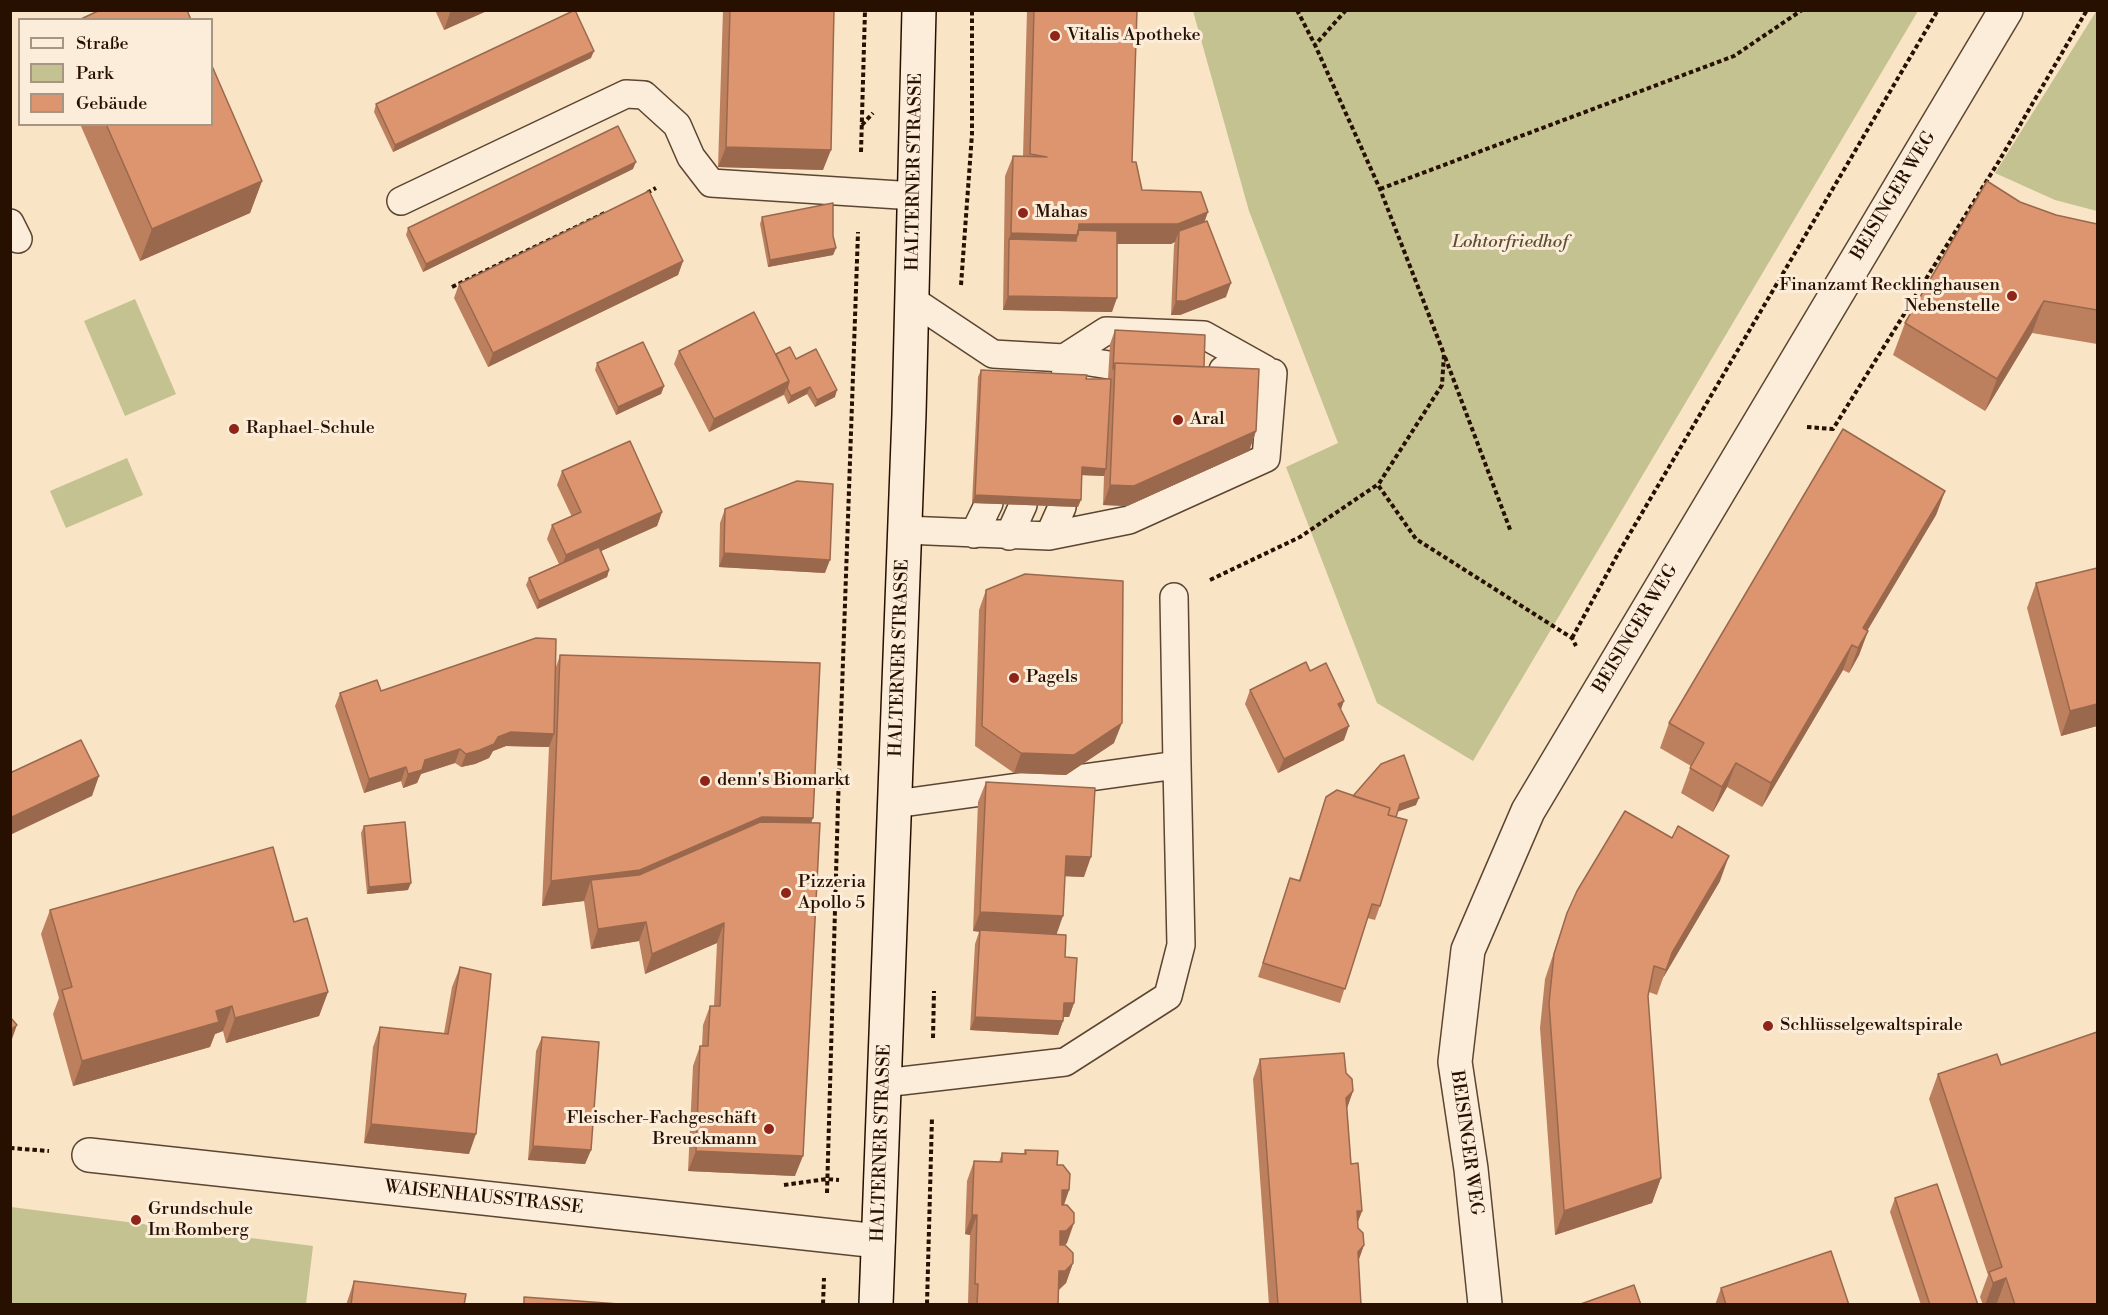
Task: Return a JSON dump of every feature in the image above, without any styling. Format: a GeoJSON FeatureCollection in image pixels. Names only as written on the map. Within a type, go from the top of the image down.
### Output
{"type":"FeatureCollection","features":[{"type":"Feature","properties":{"kind":"street","name":"HALTERNER STRASSE"},"geometry":{"type":"LineString","coordinates":[[876,1305],[905,530],[919,10]]}},
{"type":"Feature","properties":{"kind":"street","name":"BEISINGER WEG"},"geometry":{"type":"LineString","coordinates":[[1485,1305],[1471,1170],[1455,1062],[1468,950],[1528,811],[2006,10]]}},
{"type":"Feature","properties":{"kind":"street","name":"WAISENHAUSSTRASSE"},"geometry":{"type":"LineString","coordinates":[[89,1155],[878,1241]]}},
{"type":"Feature","properties":{"kind":"lane"},"geometry":{"type":"LineString","coordinates":[[401,201],[626,94],[644,95],[677,124],[691,157],[711,183],[915,196]]}},
{"type":"Feature","properties":{"kind":"lane"},"geometry":{"type":"LineString","coordinates":[[912,300],[958,330],[994,366],[1066,370],[1109,365]]}},
{"type":"Feature","properties":{"kind":"lane"},"geometry":{"type":"LineString","coordinates":[[1066,370],[1106,331],[1204,335],[1274,373]]}},
{"type":"Feature","properties":{"kind":"lane"},"geometry":{"type":"LineString","coordinates":[[1199,368],[1274,373]]}},
{"type":"Feature","properties":{"kind":"lane"},"geometry":{"type":"LineString","coordinates":[[905,530],[1048,536],[1129,520],[1266,458],[1274,373]]}},
{"type":"Feature","properties":{"kind":"lane"},"geometry":{"type":"LineString","coordinates":[[974,534],[989,503]]}},
{"type":"Feature","properties":{"kind":"lane"},"geometry":{"type":"LineString","coordinates":[[1009,536],[1023,505]]}},
{"type":"Feature","properties":{"kind":"lane"},"geometry":{"type":"LineString","coordinates":[[1048,536],[1062,507]]}},
{"type":"Feature","properties":{"kind":"lane"},"geometry":{"type":"LineString","coordinates":[[885,1083],[1065,1062],[1168,996],[1182,945],[1174,597]]}},
{"type":"Feature","properties":{"kind":"lane"},"geometry":{"type":"LineString","coordinates":[[895,804],[1177,765]]}},
{"type":"Feature","properties":{"kind":"path"},"geometry":{"type":"LineString","coordinates":[[823,1305],[865,10]]}},
{"type":"Feature","properties":{"kind":"path"},"geometry":{"type":"LineString","coordinates":[[958,330],[972,134],[972,10]]}},
{"type":"Feature","properties":{"kind":"path"},"geometry":{"type":"LineString","coordinates":[[1297,10],[1380,189],[1511,532]]}},
{"type":"Feature","properties":{"kind":"path"},"geometry":{"type":"LineString","coordinates":[[1315,45],[1346,10]]}},
{"type":"Feature","properties":{"kind":"path"},"geometry":{"type":"LineString","coordinates":[[1380,189],[1734,56],[1802,10]]}},
{"type":"Feature","properties":{"kind":"path"},"geometry":{"type":"LineString","coordinates":[[1378,485],[1416,539],[1572,638],[1619,552],[1938,10]]}},
{"type":"Feature","properties":{"kind":"path"},"geometry":{"type":"LineString","coordinates":[[1833,429],[1999,161],[2087,10]]}},
{"type":"Feature","properties":{"kind":"path"},"geometry":{"type":"LineString","coordinates":[[645,194],[656,188]]}},
{"type":"Feature","properties":{"kind":"path"},"geometry":{"type":"LineString","coordinates":[[452,287],[613,209]]}},
{"type":"Feature","properties":{"kind":"path"},"geometry":{"type":"LineString","coordinates":[[1174,597],[1300,537],[1378,485],[1442,385],[1444,354]]}},
{"type":"Feature","properties":{"kind":"green space"},"geometry":{"type":"Polygon","coordinates":[[[2097,10],[2097,211],[2055,200],[1995,173],[2097,10]]]}},
{"type":"Feature","properties":{"kind":"green space","name":"Lohtorfriedhof"},"geometry":{"type":"Polygon","coordinates":[[[1193,11],[1918,11],[1473,761],[1377,703],[1286,467],[1338,443],[1249,211],[1193,11]]]}},
{"type":"Feature","properties":{"kind":"green space"},"geometry":{"type":"Polygon","coordinates":[[[135,299],[176,394],[125,416],[84,321],[135,299]]]}},
{"type":"Feature","properties":{"kind":"green space"},"geometry":{"type":"Polygon","coordinates":[[[127,458],[143,495],[66,528],[50,491],[127,458]]]}},
{"type":"Feature","properties":{"kind":"green space"},"geometry":{"type":"Polygon","coordinates":[[[11,1207],[313,1246],[306,1304],[11,1304],[11,1207]]]}},
{"type":"Feature","properties":{"kind":"building"},"geometry":{"type":"Polygon","coordinates":[[[100,10],[187,10],[190,18],[83,18],[100,10]]]}},
{"type":"Feature","properties":{"kind":"building"},"geometry":{"type":"Polygon","coordinates":[[[575,10],[594,51],[395,145],[376,104],[575,10]]]}},
{"type":"Feature","properties":{"kind":"building"},"geometry":{"type":"Polygon","coordinates":[[[730,10],[834,10],[831,150],[726,147],[730,10]]]}},
{"type":"Feature","properties":{"kind":"building"},"geometry":{"type":"Polygon","coordinates":[[[1034,10],[1137,10],[1132,162],[1136,162],[1142,190],[1201,192],[1208,212],[1178,224],[1079,224],[1078,235],[1011,233],[1013,156],[1047,157],[1030,154],[1034,10]]]}},
{"type":"Feature","properties":{"kind":"building"},"geometry":{"type":"Polygon","coordinates":[[[213,68],[262,181],[152,229],[107,126],[213,126],[213,68]]]}},
{"type":"Feature","properties":{"kind":"building"},"geometry":{"type":"Polygon","coordinates":[[[618,126],[636,162],[426,264],[408,228],[618,126]]]}},
{"type":"Feature","properties":{"kind":"building","name":"Finanzamt Recklinghausen Nebenstelle"},"geometry":{"type":"Polygon","coordinates":[[[1987,181],[2020,202],[2056,215],[2097,224],[2097,310],[2044,301],[1997,379],[1905,323],[1987,181]]]}},
{"type":"Feature","properties":{"kind":"building"},"geometry":{"type":"Polygon","coordinates":[[[649,191],[683,261],[493,353],[459,284],[649,191]]]}},
{"type":"Feature","properties":{"kind":"building"},"geometry":{"type":"Polygon","coordinates":[[[833,203],[833,236],[836,248],[770,260],[762,217],[833,203]]]}},
{"type":"Feature","properties":{"kind":"building"},"geometry":{"type":"Polygon","coordinates":[[[1207,221],[1231,283],[1185,301],[1176,301],[1179,231],[1207,221]]]}},
{"type":"Feature","properties":{"kind":"building"},"geometry":{"type":"Polygon","coordinates":[[[1078,230],[1117,231],[1117,298],[1008,296],[1009,239],[1076,241],[1078,230]]]}},
{"type":"Feature","properties":{"kind":"building"},"geometry":{"type":"Polygon","coordinates":[[[754,312],[789,381],[714,419],[679,351],[754,312]]]}},
{"type":"Feature","properties":{"kind":"building"},"geometry":{"type":"Polygon","coordinates":[[[1115,330],[1205,335],[1204,367],[1115,363],[1113,369],[1115,330]]]}},
{"type":"Feature","properties":{"kind":"building"},"geometry":{"type":"Polygon","coordinates":[[[643,342],[664,386],[618,407],[597,363],[643,342]]]}},
{"type":"Feature","properties":{"kind":"building"},"geometry":{"type":"Polygon","coordinates":[[[790,347],[796,359],[816,349],[837,390],[817,400],[810,387],[791,396],[787,388],[789,381],[776,354],[790,347]]]}},
{"type":"Feature","properties":{"kind":"building","name":"Aral"},"geometry":{"type":"Polygon","coordinates":[[[1115,363],[1259,369],[1256,431],[1134,486],[1110,485],[1115,363]]]}},
{"type":"Feature","properties":{"kind":"building"},"geometry":{"type":"Polygon","coordinates":[[[981,370],[1087,375],[1086,379],[1111,379],[1106,469],[1082,467],[1081,500],[975,495],[981,370]]]}},
{"type":"Feature","properties":{"kind":"building"},"geometry":{"type":"Polygon","coordinates":[[[1843,429],[1945,491],[1863,628],[1868,631],[1858,648],[1852,645],[1771,783],[1736,763],[1722,787],[1690,768],[1704,743],[1669,723],[1843,429]]]}},
{"type":"Feature","properties":{"kind":"building"},"geometry":{"type":"Polygon","coordinates":[[[630,441],[662,512],[566,555],[552,525],[581,512],[562,471],[630,441]]]}},
{"type":"Feature","properties":{"kind":"building"},"geometry":{"type":"Polygon","coordinates":[[[797,481],[833,484],[830,560],[724,553],[725,509],[797,481]]]}},
{"type":"Feature","properties":{"kind":"building"},"geometry":{"type":"Polygon","coordinates":[[[599,547],[609,570],[539,601],[529,578],[599,547]]]}},
{"type":"Feature","properties":{"kind":"building"},"geometry":{"type":"Polygon","coordinates":[[[2097,568],[2097,704],[2070,711],[2036,583],[2097,568]]]}},
{"type":"Feature","properties":{"kind":"building"},"geometry":{"type":"Polygon","coordinates":[[[1025,574],[1123,581],[1122,723],[1074,755],[1021,753],[982,726],[986,590],[1025,574]]]}},
{"type":"Feature","properties":{"kind":"building"},"geometry":{"type":"Polygon","coordinates":[[[536,638],[556,639],[554,734],[511,732],[498,737],[494,744],[480,750],[466,754],[460,749],[425,760],[422,770],[408,774],[406,767],[369,779],[340,693],[377,680],[381,691],[536,638]]]}},
{"type":"Feature","properties":{"kind":"building"},"geometry":{"type":"Polygon","coordinates":[[[560,655],[820,663],[813,818],[762,817],[640,870],[551,881],[560,655]]]}},
{"type":"Feature","properties":{"kind":"building"},"geometry":{"type":"Polygon","coordinates":[[[1306,662],[1310,671],[1326,663],[1344,701],[1338,704],[1349,726],[1284,759],[1250,690],[1306,662]]]}},
{"type":"Feature","properties":{"kind":"building"},"geometry":{"type":"Polygon","coordinates":[[[81,740],[99,776],[10,818],[10,773],[81,740]]]}},
{"type":"Feature","properties":{"kind":"building"},"geometry":{"type":"Polygon","coordinates":[[[1404,755],[1419,798],[1400,804],[1396,817],[1388,815],[1390,808],[1353,796],[1381,764],[1404,755]]]}},
{"type":"Feature","properties":{"kind":"building"},"geometry":{"type":"Polygon","coordinates":[[[986,782],[1095,788],[1091,857],[1066,856],[1063,916],[980,912],[986,782]]]}},
{"type":"Feature","properties":{"kind":"building"},"geometry":{"type":"Polygon","coordinates":[[[1337,790],[1390,808],[1388,815],[1407,820],[1380,906],[1372,904],[1345,989],[1263,963],[1290,878],[1300,881],[1326,797],[1337,790]]]}},
{"type":"Feature","properties":{"kind":"building"},"geometry":{"type":"Polygon","coordinates":[[[1625,811],[1672,838],[1678,826],[1729,856],[1672,953],[1666,970],[1654,966],[1648,996],[1661,1178],[1564,1211],[1549,1003],[1554,954],[1567,913],[1577,891],[1625,811]]]}},
{"type":"Feature","properties":{"kind":"building"},"geometry":{"type":"Polygon","coordinates":[[[405,822],[411,883],[369,887],[364,826],[405,822]]]}},
{"type":"Feature","properties":{"kind":"building"},"geometry":{"type":"Polygon","coordinates":[[[760,822],[820,823],[803,1156],[696,1151],[700,1046],[708,1046],[710,1006],[720,1006],[724,923],[652,954],[646,922],[598,929],[591,880],[639,875],[760,822]]]}},
{"type":"Feature","properties":{"kind":"building"},"geometry":{"type":"Polygon","coordinates":[[[273,847],[294,922],[307,918],[328,992],[235,1018],[232,1006],[216,1011],[219,1022],[82,1061],[62,990],[72,987],[50,910],[273,847]]]}},
{"type":"Feature","properties":{"kind":"building"},"geometry":{"type":"Polygon","coordinates":[[[980,930],[1066,935],[1065,957],[1077,958],[1074,1003],[1064,1003],[1063,1021],[975,1017],[980,930]]]}},
{"type":"Feature","properties":{"kind":"building"},"geometry":{"type":"Polygon","coordinates":[[[460,967],[491,974],[476,1134],[371,1124],[380,1027],[448,1034],[460,967]]]}},
{"type":"Feature","properties":{"kind":"building"},"geometry":{"type":"Polygon","coordinates":[[[10,1017],[17,1025],[10,1030],[10,1017]]]}},
{"type":"Feature","properties":{"kind":"building"},"geometry":{"type":"Polygon","coordinates":[[[2097,1032],[2097,1305],[2015,1305],[2006,1278],[1993,1283],[1989,1272],[2002,1267],[1938,1074],[1997,1054],[2001,1065],[2097,1032]]]}},
{"type":"Feature","properties":{"kind":"building"},"geometry":{"type":"Polygon","coordinates":[[[542,1037],[599,1042],[591,1150],[533,1146],[542,1037]]]}},
{"type":"Feature","properties":{"kind":"building"},"geometry":{"type":"Polygon","coordinates":[[[1344,1053],[1346,1073],[1352,1079],[1353,1091],[1346,1098],[1351,1164],[1358,1163],[1362,1211],[1357,1211],[1358,1228],[1363,1233],[1364,1245],[1358,1252],[1361,1305],[1278,1305],[1260,1059],[1344,1053]]]}},
{"type":"Feature","properties":{"kind":"building"},"geometry":{"type":"Polygon","coordinates":[[[1025,1150],[1058,1151],[1057,1165],[1063,1165],[1070,1174],[1069,1190],[1062,1190],[1062,1205],[1067,1205],[1074,1213],[1074,1223],[1066,1231],[1060,1231],[1060,1245],[1065,1245],[1073,1253],[1073,1263],[1065,1271],[1059,1271],[1058,1305],[977,1305],[978,1284],[975,1284],[977,1215],[972,1215],[974,1161],[1002,1162],[1002,1153],[1026,1154],[1025,1150]]]}},
{"type":"Feature","properties":{"kind":"building"},"geometry":{"type":"Polygon","coordinates":[[[1937,1184],[1978,1305],[1930,1305],[1895,1198],[1937,1184]]]}},
{"type":"Feature","properties":{"kind":"building"},"geometry":{"type":"Polygon","coordinates":[[[1831,1251],[1849,1305],[1726,1305],[1721,1288],[1831,1251]]]}},
{"type":"Feature","properties":{"kind":"building"},"geometry":{"type":"Polygon","coordinates":[[[354,1281],[466,1294],[464,1305],[351,1305],[354,1281]]]}},
{"type":"Feature","properties":{"kind":"building"},"geometry":{"type":"Polygon","coordinates":[[[1634,1285],[1641,1305],[1578,1305],[1634,1285]]]}},
{"type":"Feature","properties":{"kind":"building"},"geometry":{"type":"Polygon","coordinates":[[[524,1297],[619,1304],[619,1305],[524,1305],[524,1297]]]}},
{"type":"Feature","properties":{"kind":"place","name":"Vitalis Apotheke"},"geometry":{"type":"Point","coordinates":[1055,36]}},
{"type":"Feature","properties":{"kind":"place","name":"Mahas"},"geometry":{"type":"Point","coordinates":[1023,213]}},
{"type":"Feature","properties":{"kind":"place","name":"Finanzamt Recklinghausen Nebenstelle"},"geometry":{"type":"Point","coordinates":[2012,296]}},
{"type":"Feature","properties":{"kind":"place","name":"Aral"},"geometry":{"type":"Point","coordinates":[1178,420]}},
{"type":"Feature","properties":{"kind":"place","name":"Raphael-Schule"},"geometry":{"type":"Point","coordinates":[234,429]}},
{"type":"Feature","properties":{"kind":"place","name":"Pagels"},"geometry":{"type":"Point","coordinates":[1014,678]}},
{"type":"Feature","properties":{"kind":"place","name":"denn's Biomarkt"},"geometry":{"type":"Point","coordinates":[705,781]}},
{"type":"Feature","properties":{"kind":"place","name":"Pizzeria Apollo 5"},"geometry":{"type":"Point","coordinates":[786,893]}},
{"type":"Feature","properties":{"kind":"place","name":"Schlüsselgewaltspirale"},"geometry":{"type":"Point","coordinates":[1768,1026]}},
{"type":"Feature","properties":{"kind":"place","name":"Fleischer-Fachgeschäft Breuckmann"},"geometry":{"type":"Point","coordinates":[769,1129]}},
{"type":"Feature","properties":{"kind":"place","name":"Grundschule Im Romberg"},"geometry":{"type":"Point","coordinates":[136,1220]}}]}
